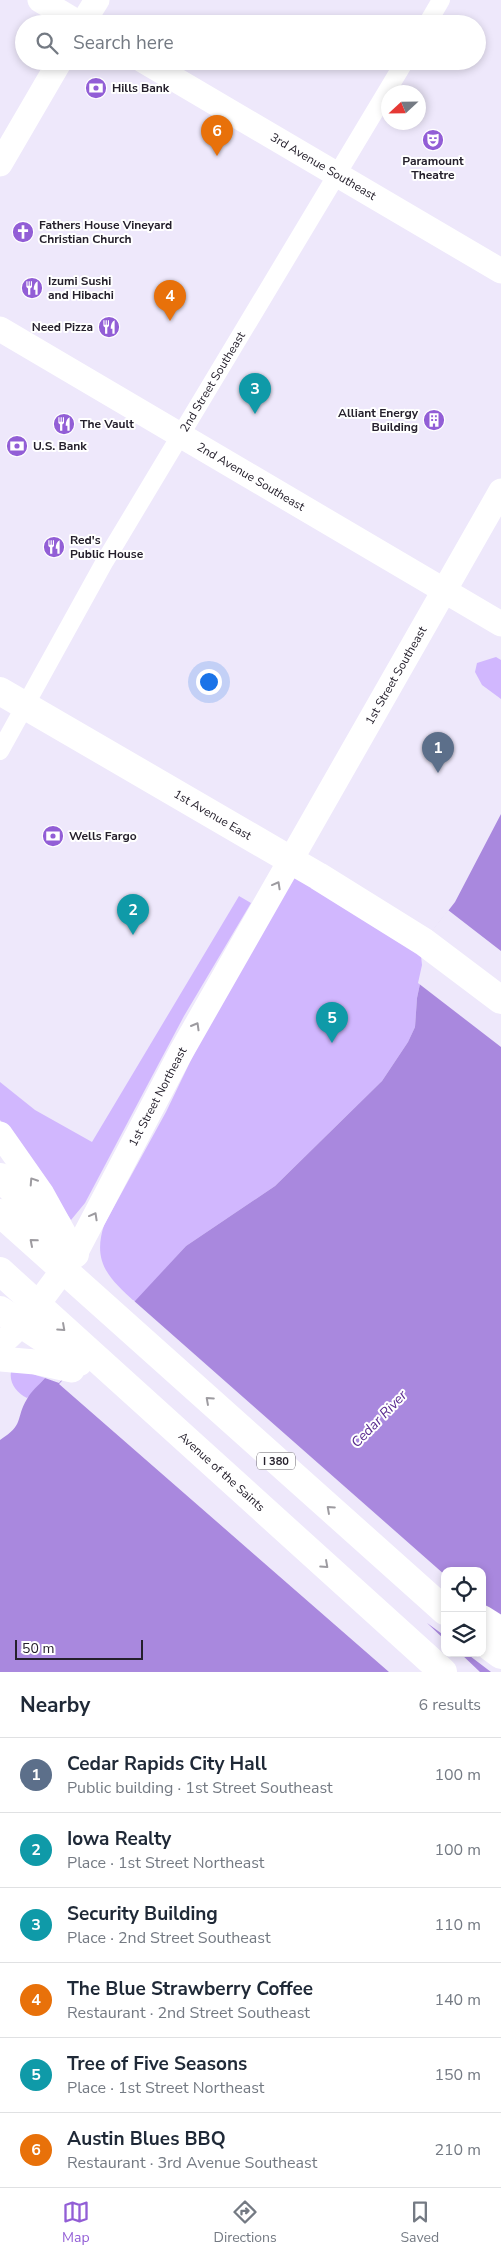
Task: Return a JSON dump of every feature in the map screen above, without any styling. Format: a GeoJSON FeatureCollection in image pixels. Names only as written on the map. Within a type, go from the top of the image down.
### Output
{"type":"FeatureCollection","features":[{"type":"Feature","properties":{"kind":"main road","name":"1st Avenue East"},"geometry":{"type":"LineString","coordinates":[[0,691],[291,860],[424,942],[501,1000]]}},
{"type":"Feature","properties":{"kind":"main road"},"geometry":{"type":"LineString","coordinates":[[0,1178],[75,1254]]}},
{"type":"Feature","properties":{"kind":"main road","name":"I 380"},"geometry":{"type":"LineString","coordinates":[[0,1213],[441,1607]]}},
{"type":"Feature","properties":{"kind":"main road","name":"Avenue of the Saints"},"geometry":{"type":"LineString","coordinates":[[0,1271],[444,1672]]}},
{"type":"Feature","properties":{"kind":"main road"},"geometry":{"type":"LineString","coordinates":[[5,1324],[159,1416]]}},
{"type":"Feature","properties":{"kind":"main road"},"geometry":{"type":"LineString","coordinates":[[352,1529],[441,1590]]}},
{"type":"Feature","properties":{"kind":"main road"},"geometry":{"type":"LineString","coordinates":[[486,1622],[501,1632]]}},
{"type":"Feature","properties":{"kind":"main road"},"geometry":{"type":"LineString","coordinates":[[486,1644],[501,1655]]}},
{"type":"Feature","properties":{"kind":"street"},"geometry":{"type":"LineString","coordinates":[[40,0],[66,15]]}},
{"type":"Feature","properties":{"kind":"street"},"geometry":{"type":"LineString","coordinates":[[87,15],[97,0]]}},
{"type":"Feature","properties":{"kind":"street"},"geometry":{"type":"LineString","coordinates":[[432,15],[441,0]]}},
{"type":"Feature","properties":{"kind":"street"},"geometry":{"type":"LineString","coordinates":[[0,164],[55,70]]}},
{"type":"Feature","properties":{"kind":"street","name":"3rd Avenue Southeast"},"geometry":{"type":"LineString","coordinates":[[159,70],[501,271]]}},
{"type":"Feature","properties":{"kind":"street","name":"2nd Street Southeast"},"geometry":{"type":"LineString","coordinates":[[0,751],[105,561],[338,176],[400,70]]}},
{"type":"Feature","properties":{"kind":"street","name":"2nd Avenue Southeast"},"geometry":{"type":"LineString","coordinates":[[0,329],[501,624]]}},
{"type":"Feature","properties":{"kind":"street","name":"1st Street Southeast"},"geometry":{"type":"LineString","coordinates":[[291,860],[501,490]]}},
{"type":"Feature","properties":{"kind":"street","name":"1st Street Northeast"},"geometry":{"type":"LineString","coordinates":[[5,1324],[75,1254],[180,1054],[291,860]]}},
{"type":"Feature","properties":{"kind":"street"},"geometry":{"type":"LineString","coordinates":[[0,1134],[42,1194],[75,1254]]}},
{"type":"Feature","properties":{"kind":"street"},"geometry":{"type":"LineString","coordinates":[[0,1359],[35,1362],[72,1370]]}},
{"type":"Feature","properties":{"kind":"shaded area"},"geometry":{"type":"Polygon","coordinates":[[[496,657],[501,660],[501,699],[482,685],[475,672],[477,663],[496,657]]]}},
{"type":"Feature","properties":{"kind":"shaded area"},"geometry":{"type":"Polygon","coordinates":[[[291,859],[423,943],[424,965],[417,998],[415,1027],[408,1042],[382,1081],[275,1186],[186,1246],[135,1302],[117,1285],[105,1269],[100,1250],[104,1225],[166,1112],[269,898],[291,859]]]}},
{"type":"Feature","properties":{"kind":"shaded area"},"geometry":{"type":"Polygon","coordinates":[[[239,896],[251,903],[184,1016],[85,1203],[71,1220],[27,1154],[0,1120],[0,1082],[35,1110],[92,1142],[239,896]]]}},
{"type":"Feature","properties":{"kind":"shaded area"},"geometry":{"type":"Polygon","coordinates":[[[11,1372],[29,1373],[45,1378],[27,1398],[14,1387],[11,1380],[11,1372]]]}},
{"type":"Feature","properties":{"kind":"water","name":"Cedar River"},"geometry":{"type":"Polygon","coordinates":[[[501,814],[501,1672],[0,1672],[0,1440],[13,1430],[29,1396],[45,1378],[59,1383],[186,1246],[275,1186],[382,1081],[408,1042],[415,1027],[417,998],[424,965],[423,943],[455,902],[501,814]]]}},
{"type":"Feature","properties":{"kind":"pier"},"geometry":{"type":"Polygon","coordinates":[[[448,910],[501,951],[501,1047],[418,983],[422,965],[420,946],[448,910]]]}},
{"type":"Feature","properties":{"kind":"pier"},"geometry":{"type":"Polygon","coordinates":[[[133,1300],[441,1571],[441,1633],[427,1623],[441,1636],[441,1657],[464,1657],[480,1672],[389,1672],[59,1384],[70,1372],[68,1370],[133,1300]]]}},
{"type":"Feature","properties":{"kind":"pier"},"geometry":{"type":"Polygon","coordinates":[[[501,1620],[501,1672],[491,1672],[471,1657],[486,1657],[486,1646],[501,1620]]]}},
{"type":"Feature","properties":{"kind":"place","name":"Hills Bank"},"geometry":{"type":"Point","coordinates":[96,88]}},
{"type":"Feature","properties":{"kind":"place","name":"Paramount Theatre"},"geometry":{"type":"Point","coordinates":[433,140]}},
{"type":"Feature","properties":{"kind":"place","name":"Austin Blues BBQ"},"geometry":{"type":"Point","coordinates":[217,156]}},
{"type":"Feature","properties":{"kind":"place","name":"Fathers House Vineyard Christian Church"},"geometry":{"type":"Point","coordinates":[23,232]}},
{"type":"Feature","properties":{"kind":"place","name":"Izumi Sushi and Hibachi"},"geometry":{"type":"Point","coordinates":[32,288]}},
{"type":"Feature","properties":{"kind":"place","name":"The Blue Strawberry Coffee"},"geometry":{"type":"Point","coordinates":[170,321]}},
{"type":"Feature","properties":{"kind":"place","name":"Need Pizza"},"geometry":{"type":"Point","coordinates":[109,327]}},
{"type":"Feature","properties":{"kind":"place","name":"Security Building"},"geometry":{"type":"Point","coordinates":[255,414]}},
{"type":"Feature","properties":{"kind":"place","name":"Alliant Energy Building"},"geometry":{"type":"Point","coordinates":[434,420]}},
{"type":"Feature","properties":{"kind":"place","name":"The Vault"},"geometry":{"type":"Point","coordinates":[64,424]}},
{"type":"Feature","properties":{"kind":"place","name":"U.S. Bank"},"geometry":{"type":"Point","coordinates":[17,446]}},
{"type":"Feature","properties":{"kind":"place","name":"Red's Public House"},"geometry":{"type":"Point","coordinates":[54,547]}},
{"type":"Feature","properties":{"kind":"place","name":"Cedar Rapids City Hall"},"geometry":{"type":"Point","coordinates":[438,773]}},
{"type":"Feature","properties":{"kind":"place","name":"Wells Fargo"},"geometry":{"type":"Point","coordinates":[53,836]}},
{"type":"Feature","properties":{"kind":"place","name":"Iowa Realty"},"geometry":{"type":"Point","coordinates":[133,935]}},
{"type":"Feature","properties":{"kind":"place","name":"Tree of Five Seasons"},"geometry":{"type":"Point","coordinates":[332,1043]}}]}
